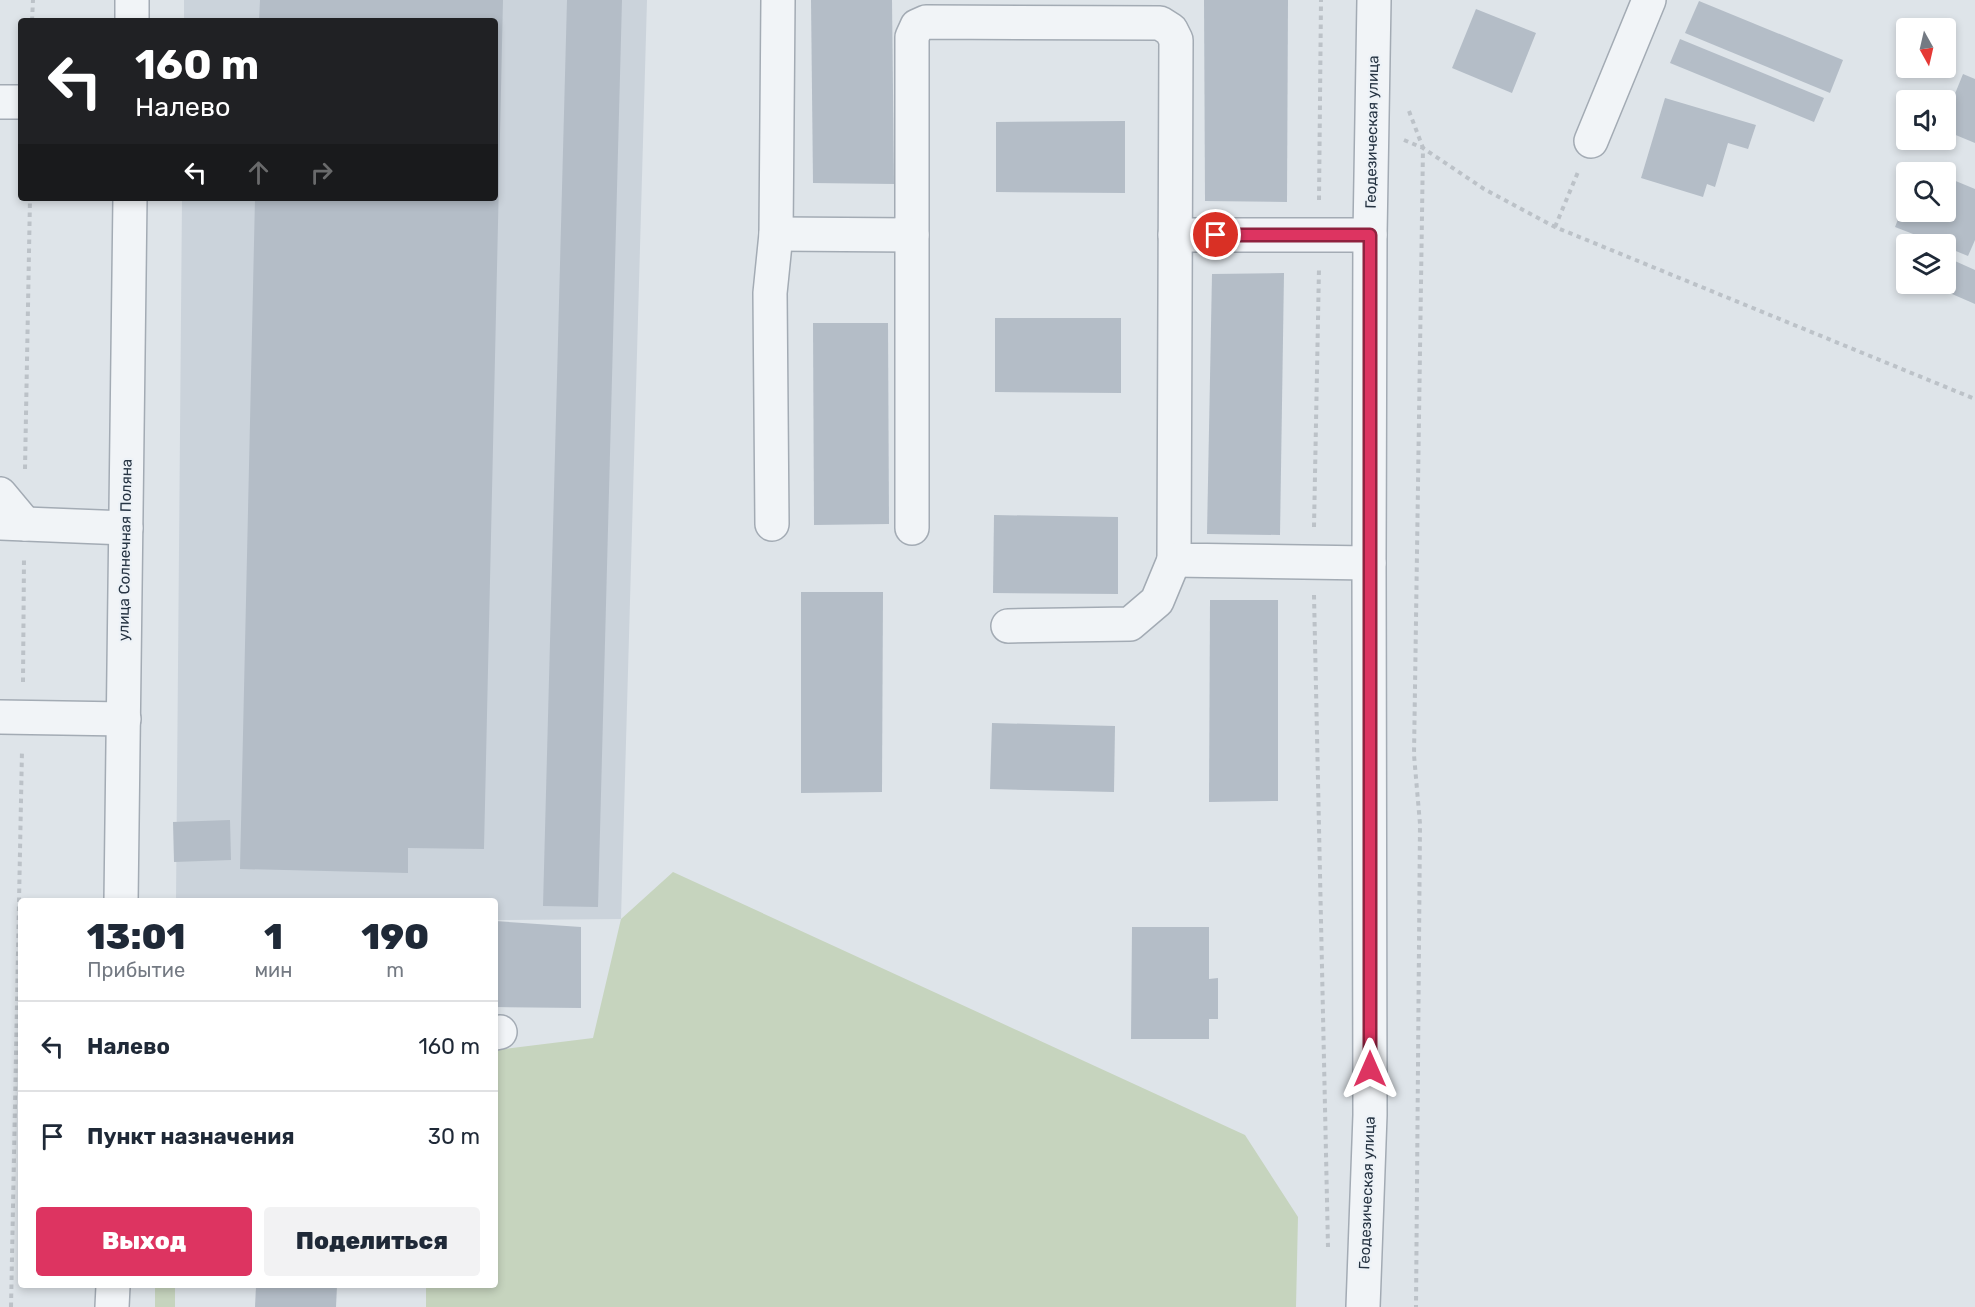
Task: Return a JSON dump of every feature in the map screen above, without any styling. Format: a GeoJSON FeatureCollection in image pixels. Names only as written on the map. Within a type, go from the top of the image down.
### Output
{"type":"FeatureCollection","features":[{"type":"Feature","properties":{"kind":"street"},"geometry":{"type":"LineString","coordinates":[[132,0],[132,18]]}},
{"type":"Feature","properties":{"kind":"street"},"geometry":{"type":"LineString","coordinates":[[772,524],[770,293],[776,234],[778,0]]}},
{"type":"Feature","properties":{"kind":"street","name":"Геодезическая улица"},"geometry":{"type":"LineString","coordinates":[[1363,1307],[1370,1115],[1370,235],[1374,0]]}},
{"type":"Feature","properties":{"kind":"street"},"geometry":{"type":"LineString","coordinates":[[1592,141],[1649,0]]}},
{"type":"Feature","properties":{"kind":"street"},"geometry":{"type":"LineString","coordinates":[[912,528],[912,37],[916,26],[926,22],[1160,23],[1171,30],[1176,40],[1174,560],[1157,601],[1130,624],[1008,626]]}},
{"type":"Feature","properties":{"kind":"street"},"geometry":{"type":"LineString","coordinates":[[0,102],[18,102]]}},
{"type":"Feature","properties":{"kind":"street","name":"улица Солнечная Поляна"},"geometry":{"type":"LineString","coordinates":[[121,898],[130,201]]}},
{"type":"Feature","properties":{"kind":"street"},"geometry":{"type":"LineString","coordinates":[[776,234],[912,235]]}},
{"type":"Feature","properties":{"kind":"street"},"geometry":{"type":"LineString","coordinates":[[1175,235],[1370,235]]}},
{"type":"Feature","properties":{"kind":"street"},"geometry":{"type":"LineString","coordinates":[[0,494],[12,524],[126,528]]}},
{"type":"Feature","properties":{"kind":"street"},"geometry":{"type":"LineString","coordinates":[[1174,560],[1369,562]]}},
{"type":"Feature","properties":{"kind":"street"},"geometry":{"type":"LineString","coordinates":[[0,717],[124,719]]}},
{"type":"Feature","properties":{"kind":"street"},"geometry":{"type":"LineString","coordinates":[[112,1307],[113,1288]]}},
{"type":"Feature","properties":{"kind":"path"},"geometry":{"type":"LineString","coordinates":[[32,18],[33,0]]}},
{"type":"Feature","properties":{"kind":"path"},"geometry":{"type":"LineString","coordinates":[[1321,0],[1313,562],[1328,1247]]}},
{"type":"Feature","properties":{"kind":"path"},"geometry":{"type":"LineString","coordinates":[[1407,106],[1423,148],[1414,755],[1420,824],[1416,1307]]}},
{"type":"Feature","properties":{"kind":"path"},"geometry":{"type":"LineString","coordinates":[[1373,128],[1423,148],[1484,189],[1555,226],[1975,399]]}},
{"type":"Feature","properties":{"kind":"path"},"geometry":{"type":"LineString","coordinates":[[1555,226],[1592,141]]}},
{"type":"Feature","properties":{"kind":"shaded area"},"geometry":{"type":"Polygon","coordinates":[[[184,0],[647,0],[621,919],[498,920],[498,898],[176,898],[182,201],[498,201],[498,18],[184,18],[184,0]]]}},
{"type":"Feature","properties":{"kind":"green space"},"geometry":{"type":"Polygon","coordinates":[[[673,872],[1245,1135],[1298,1217],[1296,1307],[426,1307],[426,1288],[498,1288],[498,1050],[593,1038],[621,919],[673,872]]]}},
{"type":"Feature","properties":{"kind":"green space"},"geometry":{"type":"Polygon","coordinates":[[[155,1288],[175,1288],[175,1307],[155,1307],[155,1288]]]}},
{"type":"Feature","properties":{"kind":"building"},"geometry":{"type":"Polygon","coordinates":[[[260,0],[503,0],[484,849],[408,848],[408,873],[240,869],[255,201],[498,201],[498,18],[259,18],[260,0]]]}},
{"type":"Feature","properties":{"kind":"building"},"geometry":{"type":"Polygon","coordinates":[[[567,0],[622,0],[598,907],[543,906],[567,0]]]}},
{"type":"Feature","properties":{"kind":"building"},"geometry":{"type":"Polygon","coordinates":[[[811,0],[892,0],[894,184],[813,183],[811,0]]]}},
{"type":"Feature","properties":{"kind":"building"},"geometry":{"type":"Polygon","coordinates":[[[1204,0],[1288,0],[1287,202],[1205,201],[1204,0]]]}},
{"type":"Feature","properties":{"kind":"building"},"geometry":{"type":"Polygon","coordinates":[[[1699,1],[1843,60],[1830,93],[1685,33],[1699,1]]]}},
{"type":"Feature","properties":{"kind":"building"},"geometry":{"type":"Polygon","coordinates":[[[1476,9],[1536,33],[1512,93],[1452,68],[1476,9]]]}},
{"type":"Feature","properties":{"kind":"building"},"geometry":{"type":"Polygon","coordinates":[[[1680,39],[1824,98],[1814,122],[1670,63],[1680,39]]]}},
{"type":"Feature","properties":{"kind":"building"},"geometry":{"type":"Polygon","coordinates":[[[1963,74],[1975,79],[1975,143],[1956,135],[1956,91],[1963,74]]]}},
{"type":"Feature","properties":{"kind":"building"},"geometry":{"type":"Polygon","coordinates":[[[1665,98],[1756,125],[1748,149],[1728,143],[1715,187],[1707,184],[1703,197],[1641,178],[1665,98]]]}},
{"type":"Feature","properties":{"kind":"building"},"geometry":{"type":"Polygon","coordinates":[[[1125,121],[1125,193],[996,192],[996,122],[1125,121]]]}},
{"type":"Feature","properties":{"kind":"building"},"geometry":{"type":"Polygon","coordinates":[[[1956,181],[1975,189],[1975,240],[1968,256],[1956,251],[1956,234],[1913,234],[1895,227],[1897,222],[1956,222],[1956,181]]]}},
{"type":"Feature","properties":{"kind":"building"},"geometry":{"type":"Polygon","coordinates":[[[1956,261],[1975,270],[1975,304],[1952,294],[1956,294],[1956,261]]]}},
{"type":"Feature","properties":{"kind":"building"},"geometry":{"type":"Polygon","coordinates":[[[1284,273],[1280,535],[1207,534],[1212,274],[1284,273]]]}},
{"type":"Feature","properties":{"kind":"building"},"geometry":{"type":"Polygon","coordinates":[[[995,318],[1121,318],[1121,393],[995,392],[995,318]]]}},
{"type":"Feature","properties":{"kind":"building"},"geometry":{"type":"Polygon","coordinates":[[[813,323],[888,323],[889,524],[814,525],[813,323]]]}},
{"type":"Feature","properties":{"kind":"building"},"geometry":{"type":"Polygon","coordinates":[[[994,515],[1118,517],[1118,594],[993,593],[994,515]]]}},
{"type":"Feature","properties":{"kind":"building"},"geometry":{"type":"Polygon","coordinates":[[[801,592],[883,592],[882,792],[801,793],[801,592]]]}},
{"type":"Feature","properties":{"kind":"building"},"geometry":{"type":"Polygon","coordinates":[[[1210,600],[1278,600],[1278,801],[1209,802],[1210,600]]]}},
{"type":"Feature","properties":{"kind":"building"},"geometry":{"type":"Polygon","coordinates":[[[992,723],[1115,726],[1114,792],[990,789],[992,723]]]}},
{"type":"Feature","properties":{"kind":"building"},"geometry":{"type":"Polygon","coordinates":[[[230,820],[231,860],[174,862],[173,822],[230,820]]]}},
{"type":"Feature","properties":{"kind":"building"},"geometry":{"type":"Polygon","coordinates":[[[498,921],[581,927],[581,1008],[498,1007],[498,921]]]}},
{"type":"Feature","properties":{"kind":"building"},"geometry":{"type":"Polygon","coordinates":[[[1132,927],[1209,927],[1209,979],[1218,978],[1218,1019],[1209,1019],[1209,1039],[1131,1039],[1132,927]]]}},
{"type":"Feature","properties":{"kind":"building"},"geometry":{"type":"Polygon","coordinates":[[[256,1288],[337,1288],[336,1307],[255,1307],[256,1288]]]}},
{"type":"Feature","properties":{"kind":"route"},"geometry":{"type":"LineString","coordinates":[[1216,235],[1370,235],[1370,1069]]}}]}
